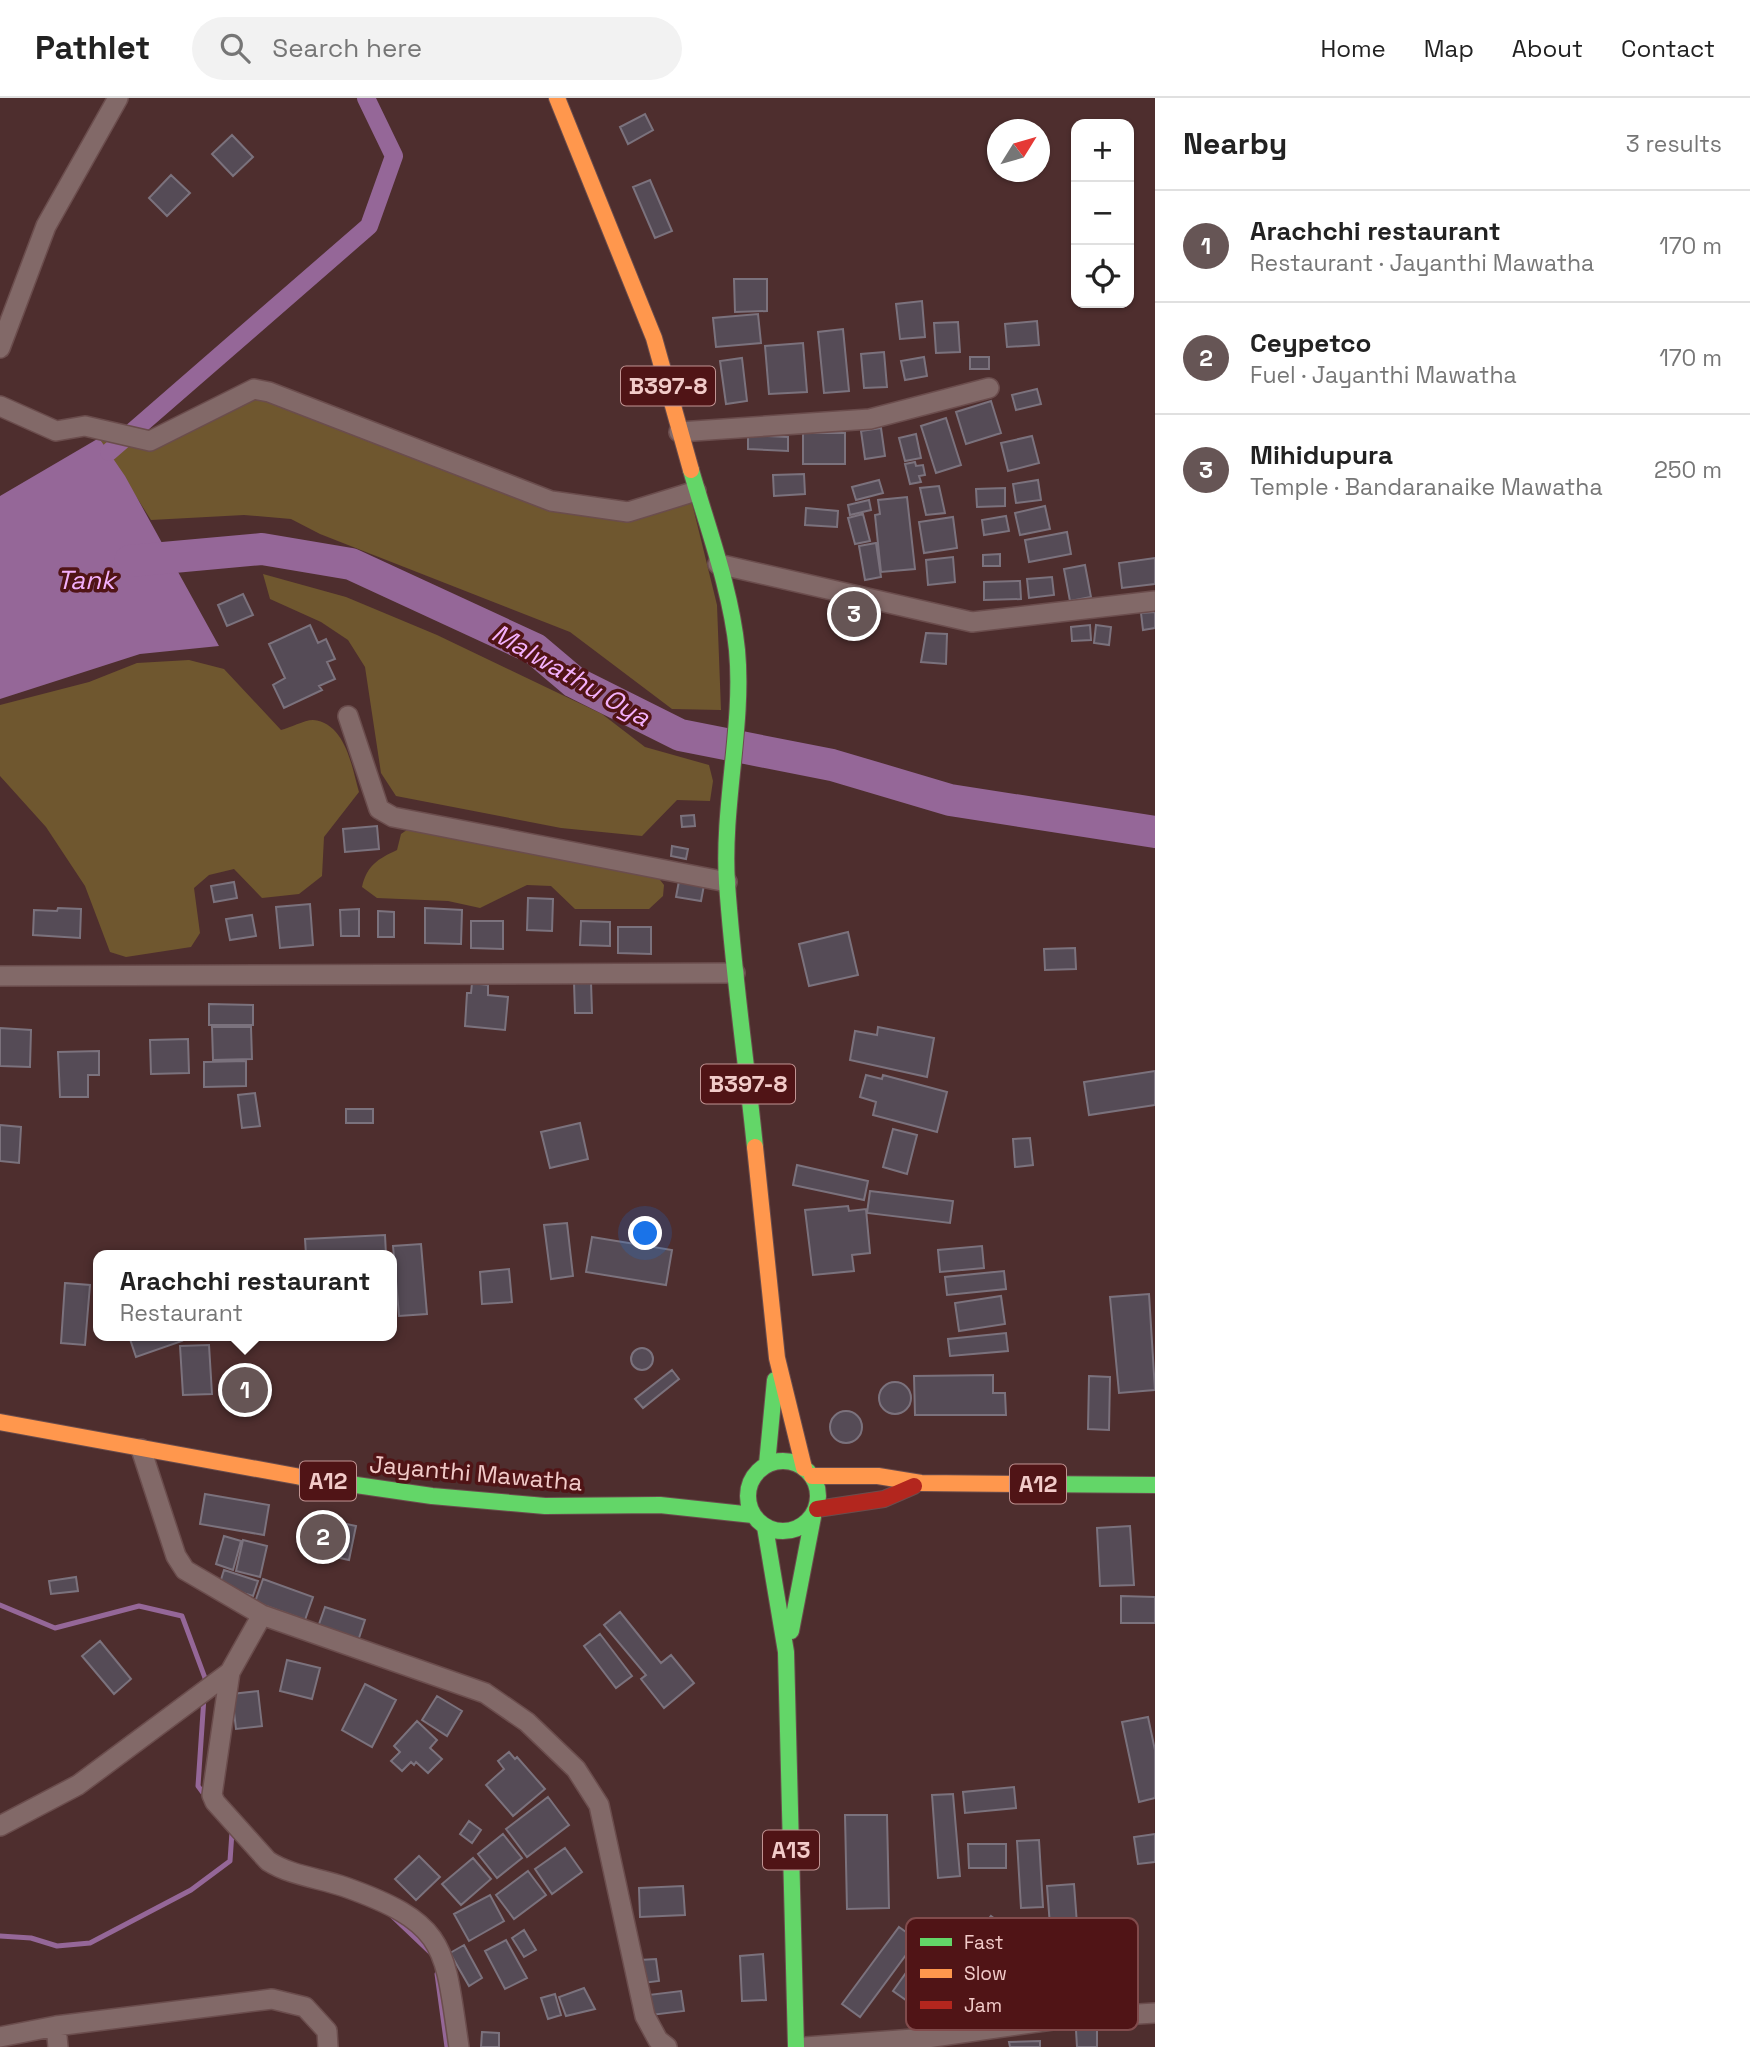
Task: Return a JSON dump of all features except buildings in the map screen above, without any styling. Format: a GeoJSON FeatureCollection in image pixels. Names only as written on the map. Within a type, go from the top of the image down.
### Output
{"type":"FeatureCollection","features":[{"type":"Feature","properties":{"kind":"main road","name":"B397-8"},"geometry":{"type":"LineString","coordinates":[[557,98],[654,338],[718,564],[737,649],[738,686],[726,810],[727,882],[777,1358],[808,1472]]}},
{"type":"Feature","properties":{"kind":"main road","name":"B397-8"},"geometry":{"type":"LineString","coordinates":[[762,1468],[777,1358]]}},
{"type":"Feature","properties":{"kind":"main road","name":"Jayanthi Mawatha"},"geometry":{"type":"LineString","coordinates":[[0,1422],[305,1478],[432,1496],[545,1506],[660,1505],[752,1515]]}},
{"type":"Feature","properties":{"kind":"main road"},"geometry":{"type":"LineString","coordinates":[[733,1480],[762,1468],[786,1461],[808,1472],[817,1486],[815,1513],[803,1526],[778,1532],[765,1527],[752,1515],[747,1493],[762,1468]]}},
{"type":"Feature","properties":{"kind":"main road","name":"A12"},"geometry":{"type":"LineString","coordinates":[[808,1472],[878,1476],[921,1483],[1155,1485]]}},
{"type":"Feature","properties":{"kind":"main road","name":"A12"},"geometry":{"type":"LineString","coordinates":[[815,1513],[884,1499],[921,1483]]}},
{"type":"Feature","properties":{"kind":"main road","name":"Jayanthi Mawatha"},"geometry":{"type":"LineString","coordinates":[[660,1505],[696,1493]]}},
{"type":"Feature","properties":{"kind":"main road","name":"A13"},"geometry":{"type":"LineString","coordinates":[[786,1652],[815,1513]]}},
{"type":"Feature","properties":{"kind":"main road","name":"A13"},"geometry":{"type":"LineString","coordinates":[[765,1527],[786,1652],[796,2047]]}},
{"type":"Feature","properties":{"kind":"street"},"geometry":{"type":"LineString","coordinates":[[0,348],[46,226],[118,98]]}},
{"type":"Feature","properties":{"kind":"street"},"geometry":{"type":"LineString","coordinates":[[679,432],[870,419],[989,388]]}},
{"type":"Feature","properties":{"kind":"street"},"geometry":{"type":"LineString","coordinates":[[0,406],[56,431],[85,426],[150,440],[254,389],[269,392],[551,501],[628,512],[696,491]]}},
{"type":"Feature","properties":{"kind":"street"},"geometry":{"type":"LineString","coordinates":[[718,564],[972,622],[1155,601]]}},
{"type":"Feature","properties":{"kind":"street"},"geometry":{"type":"LineString","coordinates":[[348,716],[379,809],[393,817],[727,882]]}},
{"type":"Feature","properties":{"kind":"street"},"geometry":{"type":"LineString","coordinates":[[0,976],[735,973]]}},
{"type":"Feature","properties":{"kind":"street"},"geometry":{"type":"LineString","coordinates":[[141,1449],[176,1556],[185,1570],[262,1615],[485,1693],[527,1722],[576,1769],[599,1805],[645,2016],[658,2040],[667,2047]]}},
{"type":"Feature","properties":{"kind":"street"},"geometry":{"type":"LineString","coordinates":[[262,1615],[230,1672],[212,1795],[215,1802],[268,1861],[279,1869],[345,1888],[403,1912],[428,1930],[447,1966],[459,2047]]}},
{"type":"Feature","properties":{"kind":"street"},"geometry":{"type":"LineString","coordinates":[[0,1826],[78,1785],[230,1672]]}},
{"type":"Feature","properties":{"kind":"street"},"geometry":{"type":"LineString","coordinates":[[0,2037],[56,2026],[272,1999],[305,2007],[327,2031],[328,2047]]}},
{"type":"Feature","properties":{"kind":"street"},"geometry":{"type":"LineString","coordinates":[[56,2026],[58,2047]]}},
{"type":"Feature","properties":{"kind":"street"},"geometry":{"type":"LineString","coordinates":[[805,2047],[927,2038],[983,2030]]}},
{"type":"Feature","properties":{"kind":"shaded area"},"geometry":{"type":"Polygon","coordinates":[[[254,389],[551,501],[692,503],[717,605],[721,710],[672,709],[570,632],[320,534],[291,519],[244,515],[151,520],[99,438],[150,440],[254,389]]]}},
{"type":"Feature","properties":{"kind":"shaded area"},"geometry":{"type":"Polygon","coordinates":[[[263,574],[346,597],[437,635],[602,714],[645,747],[709,765],[713,781],[710,801],[677,800],[642,836],[561,828],[396,796],[381,773],[365,667],[348,640],[321,622],[270,599],[263,574]]]}},
{"type":"Feature","properties":{"kind":"shaded area"},"geometry":{"type":"Polygon","coordinates":[[[189,660],[224,669],[281,730],[313,720],[333,729],[346,748],[359,792],[324,837],[322,876],[299,894],[262,898],[234,869],[209,875],[194,888],[200,933],[191,947],[126,957],[110,952],[85,886],[46,827],[0,776],[0,705],[89,682],[137,663],[189,660]]]}},
{"type":"Feature","properties":{"kind":"shaded area"},"geometry":{"type":"Polygon","coordinates":[[[414,825],[657,876],[664,885],[663,896],[649,909],[575,909],[551,886],[527,885],[480,908],[448,901],[377,898],[362,887],[367,873],[379,860],[397,850],[401,834],[414,825]]]}},
{"type":"Feature","properties":{"kind":"water","name":"Tank"},"geometry":{"type":"Polygon","coordinates":[[[99,438],[125,476],[219,646],[140,654],[0,699],[0,496],[99,438]]]}},
{"type":"Feature","properties":{"kind":"waterway"},"geometry":{"type":"LineString","coordinates":[[109,452],[369,226],[394,156],[366,98]]}},
{"type":"Feature","properties":{"kind":"waterway","name":"Malwathu Oya"},"geometry":{"type":"LineString","coordinates":[[130,561],[262,549],[351,564],[535,649],[574,682],[680,735],[832,765],[950,800],[1155,832]]}},
{"type":"Feature","properties":{"kind":"waterway"},"geometry":{"type":"LineString","coordinates":[[0,1605],[55,1628],[139,1606],[182,1616],[205,1684]]}},
{"type":"Feature","properties":{"kind":"waterway"},"geometry":{"type":"LineString","coordinates":[[204,1697],[198,1786],[206,1797]]}},
{"type":"Feature","properties":{"kind":"waterway"},"geometry":{"type":"LineString","coordinates":[[0,1936],[31,1938],[57,1946],[90,1943],[191,1890],[230,1861],[232,1832]]}},
{"type":"Feature","properties":{"kind":"waterway"},"geometry":{"type":"LineString","coordinates":[[392,1916],[433,1955]]}},
{"type":"Feature","properties":{"kind":"waterway"},"geometry":{"type":"LineString","coordinates":[[437,1974],[447,2047]]}},
{"type":"Feature","properties":{"kind":"traffic: fast"},"geometry":{"type":"LineString","coordinates":[[691,470],[724,582],[737,650],[738,707],[727,824],[727,883],[755,1147]]}},
{"type":"Feature","properties":{"kind":"traffic: fast"},"geometry":{"type":"LineString","coordinates":[[767,1464],[775,1380]]}},
{"type":"Feature","properties":{"kind":"traffic: fast"},"geometry":{"type":"LineString","coordinates":[[776,1461],[790,1461],[803,1466],[813,1476],[818,1496],[813,1516],[803,1526],[790,1531],[776,1531],[763,1526],[753,1516],[748,1503],[748,1489],[753,1476],[763,1466],[776,1461]]}},
{"type":"Feature","properties":{"kind":"traffic: fast"},"geometry":{"type":"LineString","coordinates":[[301,1477],[432,1496],[545,1506],[660,1505],[753,1515]]}},
{"type":"Feature","properties":{"kind":"traffic: fast"},"geometry":{"type":"LineString","coordinates":[[1029,1484],[1155,1485]]}},
{"type":"Feature","properties":{"kind":"traffic: fast"},"geometry":{"type":"LineString","coordinates":[[791,1631],[813,1517]]}},
{"type":"Feature","properties":{"kind":"traffic: fast"},"geometry":{"type":"LineString","coordinates":[[765,1527],[786,1652],[796,2047]]}},
{"type":"Feature","properties":{"kind":"traffic: slow"},"geometry":{"type":"LineString","coordinates":[[557,98],[654,338],[691,470]]}},
{"type":"Feature","properties":{"kind":"traffic: slow"},"geometry":{"type":"LineString","coordinates":[[755,1147],[777,1358],[804,1468]]}},
{"type":"Feature","properties":{"kind":"traffic: slow"},"geometry":{"type":"LineString","coordinates":[[0,1422],[301,1477]]}},
{"type":"Feature","properties":{"kind":"traffic: slow"},"geometry":{"type":"LineString","coordinates":[[812,1476],[878,1476],[921,1483],[1029,1484]]}},
{"type":"Feature","properties":{"kind":"traffic: jam"},"geometry":{"type":"LineString","coordinates":[[817,1509],[884,1499],[914,1486]]}},
{"type":"Feature","properties":{"kind":"place","name":"Mihidupura"},"geometry":{"type":"Point","coordinates":[854,614]}},
{"type":"Feature","properties":{"kind":"place","name":"Arachchi restaurant"},"geometry":{"type":"Point","coordinates":[245,1390]}},
{"type":"Feature","properties":{"kind":"place","name":"Ceypetco"},"geometry":{"type":"Point","coordinates":[323,1537]}}]}
